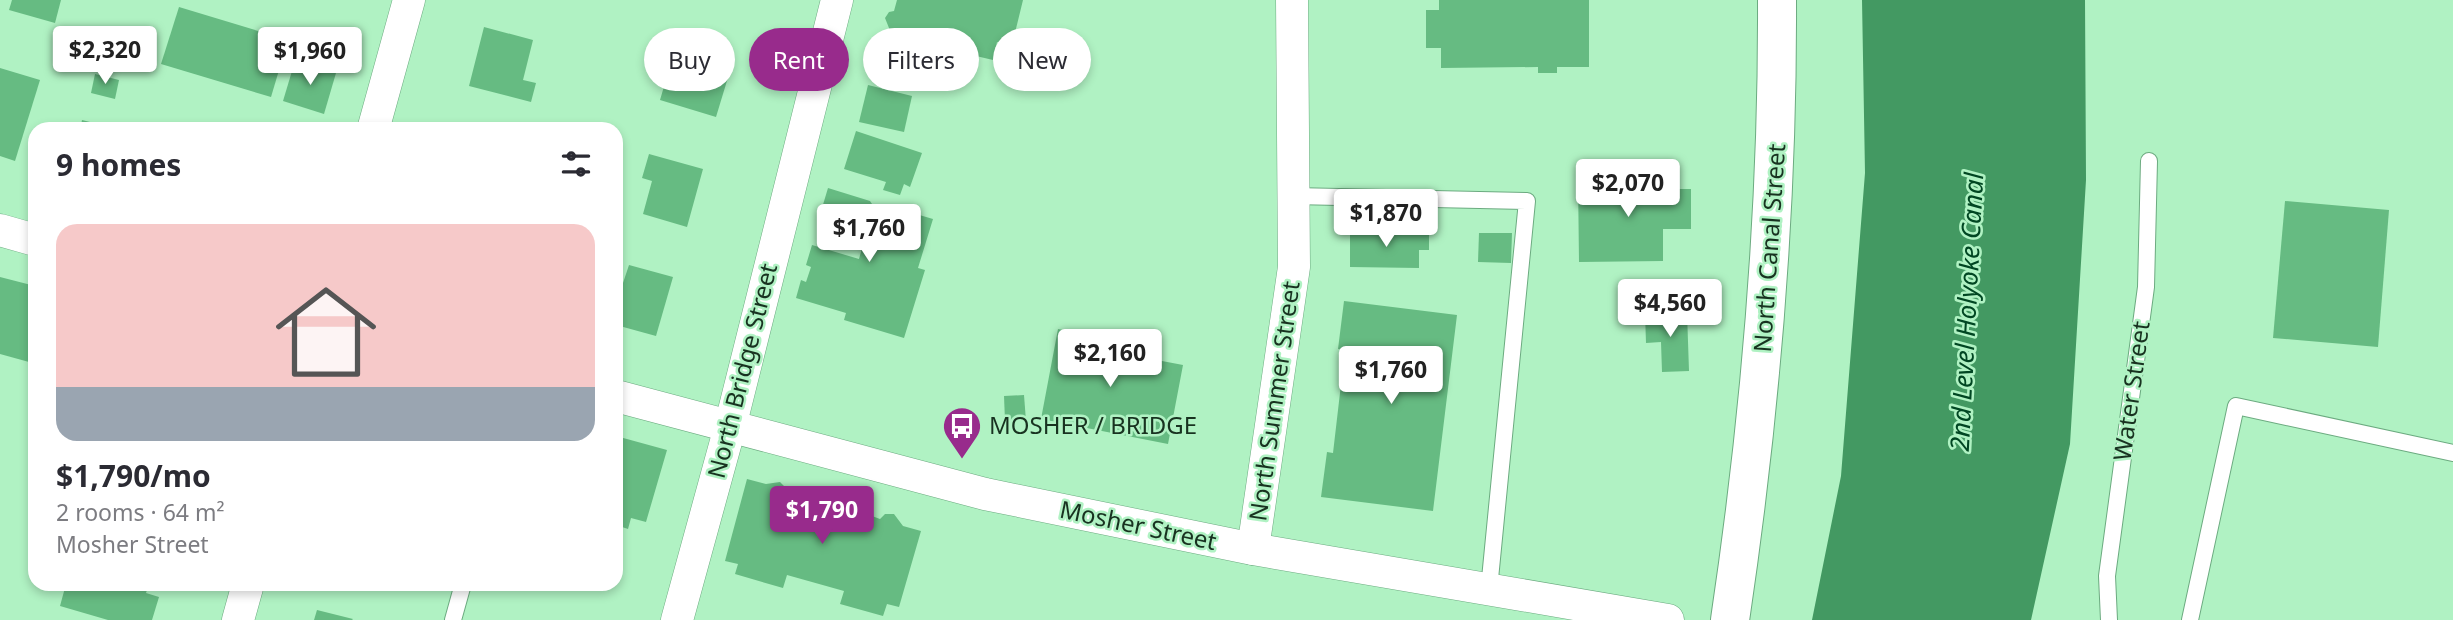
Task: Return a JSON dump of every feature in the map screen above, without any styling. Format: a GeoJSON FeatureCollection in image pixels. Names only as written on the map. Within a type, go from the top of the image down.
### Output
{"type":"FeatureCollection","features":[{"type":"Feature","properties":{"kind":"street"},"geometry":{"type":"LineString","coordinates":[[375,122],[408,0]]}},
{"type":"Feature","properties":{"kind":"street","name":"North Bridge Street"},"geometry":{"type":"LineString","coordinates":[[677,620],[730,427],[837,0]]}},
{"type":"Feature","properties":{"kind":"street","name":"North Summer Street"},"geometry":{"type":"LineString","coordinates":[[1253,549],[1294,267],[1292,0]]}},
{"type":"Feature","properties":{"kind":"street","name":"North Canal Street"},"geometry":{"type":"LineString","coordinates":[[1730,620],[1744,526],[1766,322],[1778,125],[1777,0]]}},
{"type":"Feature","properties":{"kind":"street"},"geometry":{"type":"LineString","coordinates":[[0,230],[28,238]]}},
{"type":"Feature","properties":{"kind":"street","name":"Mosher Street"},"geometry":{"type":"LineString","coordinates":[[623,398],[985,494],[1253,549],[1668,620]]}},
{"type":"Feature","properties":{"kind":"street"},"geometry":{"type":"LineString","coordinates":[[238,620],[246,591]]}},
{"type":"Feature","properties":{"kind":"lane","name":"Water Street"},"geometry":{"type":"LineString","coordinates":[[2109,620],[2107,576],[2146,287],[2149,161]]}},
{"type":"Feature","properties":{"kind":"lane"},"geometry":{"type":"LineString","coordinates":[[1293,196],[1528,201],[1489,589]]}},
{"type":"Feature","properties":{"kind":"lane"},"geometry":{"type":"LineString","coordinates":[[2190,620],[2236,405],[2453,453]]}},
{"type":"Feature","properties":{"kind":"lane"},"geometry":{"type":"LineString","coordinates":[[453,620],[461,591]]}},
{"type":"Feature","properties":{"kind":"water","name":"2nd Level Holyoke Canal"},"geometry":{"type":"Polygon","coordinates":[[[1862,0],[2085,0],[2086,180],[2070,444],[2031,620],[1812,620],[1841,476],[1865,173],[1862,0]]]}},
{"type":"Feature","properties":{"kind":"building"},"geometry":{"type":"Polygon","coordinates":[[[12,0],[61,0],[55,23],[9,10],[12,0]]]}},
{"type":"Feature","properties":{"kind":"building"},"geometry":{"type":"Polygon","coordinates":[[[897,0],[1023,0],[1016,28],[993,28],[993,60],[979,57],[979,28],[889,28],[885,18],[889,12],[894,11],[897,0]]]}},
{"type":"Feature","properties":{"kind":"building"},"geometry":{"type":"Polygon","coordinates":[[[1439,0],[1589,0],[1589,67],[1557,67],[1557,73],[1538,73],[1538,67],[1441,68],[1441,48],[1426,48],[1426,10],[1439,10],[1439,0]]]}},
{"type":"Feature","properties":{"kind":"building"},"geometry":{"type":"Polygon","coordinates":[[[179,7],[288,40],[271,97],[161,64],[179,7]]]}},
{"type":"Feature","properties":{"kind":"building"},"geometry":{"type":"Polygon","coordinates":[[[484,27],[533,40],[523,80],[536,83],[531,102],[469,86],[484,27]]]}},
{"type":"Feature","properties":{"kind":"building"},"geometry":{"type":"Polygon","coordinates":[[[295,61],[336,73],[324,114],[283,101],[295,61]]]}},
{"type":"Feature","properties":{"kind":"building"},"geometry":{"type":"Polygon","coordinates":[[[0,68],[40,80],[15,161],[0,156],[0,68]]]}},
{"type":"Feature","properties":{"kind":"building"},"geometry":{"type":"Polygon","coordinates":[[[95,74],[119,80],[115,99],[91,93],[95,74]]]}},
{"type":"Feature","properties":{"kind":"building"},"geometry":{"type":"Polygon","coordinates":[[[663,91],[724,91],[716,117],[660,100],[663,91]]]}},
{"type":"Feature","properties":{"kind":"building"},"geometry":{"type":"Polygon","coordinates":[[[867,91],[892,91],[912,96],[904,132],[859,122],[867,91]]]}},
{"type":"Feature","properties":{"kind":"building"},"geometry":{"type":"Polygon","coordinates":[[[856,131],[922,153],[910,187],[904,184],[900,195],[883,190],[886,182],[844,169],[856,131]]]}},
{"type":"Feature","properties":{"kind":"building"},"geometry":{"type":"Polygon","coordinates":[[[649,154],[703,169],[687,227],[643,214],[652,181],[642,178],[649,154]]]}},
{"type":"Feature","properties":{"kind":"building"},"geometry":{"type":"Polygon","coordinates":[[[1578,178],[1616,178],[1616,183],[1665,183],[1665,189],[1691,189],[1691,229],[1663,229],[1663,261],[1579,262],[1578,178]]]}},
{"type":"Feature","properties":{"kind":"building"},"geometry":{"type":"Polygon","coordinates":[[[828,188],[870,201],[876,210],[890,213],[892,207],[933,219],[918,268],[925,270],[904,338],[844,320],[846,313],[796,298],[801,280],[806,282],[811,267],[806,265],[812,245],[859,259],[864,241],[829,232],[822,227],[819,218],[828,188]]]}},
{"type":"Feature","properties":{"kind":"building"},"geometry":{"type":"Polygon","coordinates":[[[2285,201],[2389,210],[2378,347],[2273,338],[2285,201]]]}},
{"type":"Feature","properties":{"kind":"building"},"geometry":{"type":"Polygon","coordinates":[[[1350,229],[1399,229],[1399,234],[1429,235],[1429,250],[1419,250],[1419,268],[1350,267],[1350,229]]]}},
{"type":"Feature","properties":{"kind":"building"},"geometry":{"type":"Polygon","coordinates":[[[1479,233],[1512,233],[1511,263],[1478,262],[1479,233]]]}},
{"type":"Feature","properties":{"kind":"building"},"geometry":{"type":"Polygon","coordinates":[[[629,265],[673,277],[656,336],[623,327],[623,283],[629,265]]]}},
{"type":"Feature","properties":{"kind":"building"},"geometry":{"type":"Polygon","coordinates":[[[0,277],[28,284],[28,362],[0,354],[0,277]]]}},
{"type":"Feature","properties":{"kind":"building"},"geometry":{"type":"Polygon","coordinates":[[[1344,301],[1457,315],[1433,511],[1321,497],[1327,452],[1333,453],[1345,350],[1338,349],[1344,301]]]}},
{"type":"Feature","properties":{"kind":"building"},"geometry":{"type":"Polygon","coordinates":[[[1687,312],[1689,371],[1662,372],[1661,342],[1646,343],[1645,313],[1687,312]]]}},
{"type":"Feature","properties":{"kind":"building"},"geometry":{"type":"Polygon","coordinates":[[[1058,329],[1122,341],[1120,353],[1183,365],[1168,444],[1041,419],[1058,329]]]}},
{"type":"Feature","properties":{"kind":"building"},"geometry":{"type":"Polygon","coordinates":[[[1024,395],[1026,421],[1005,421],[1004,396],[1024,395]]]}},
{"type":"Feature","properties":{"kind":"building"},"geometry":{"type":"Polygon","coordinates":[[[623,438],[667,450],[646,522],[631,518],[628,529],[623,527],[623,438]]]}},
{"type":"Feature","properties":{"kind":"building"},"geometry":{"type":"Polygon","coordinates":[[[747,479],[766,484],[780,482],[789,491],[798,494],[804,489],[813,489],[821,501],[849,509],[862,505],[872,516],[880,519],[885,514],[894,514],[903,526],[921,531],[899,607],[887,604],[883,616],[840,604],[844,591],[787,575],[783,588],[735,574],[738,564],[725,561],[747,479]]]}},
{"type":"Feature","properties":{"kind":"building"},"geometry":{"type":"Polygon","coordinates":[[[64,591],[147,591],[159,597],[152,620],[108,620],[60,606],[64,591]]]}},
{"type":"Feature","properties":{"kind":"building"},"geometry":{"type":"Polygon","coordinates":[[[317,610],[353,619],[314,620],[317,610]]]}},
{"type":"Feature","properties":{"kind":"place","name":"MOSHER / BRIDGE"},"geometry":{"type":"Point","coordinates":[962,460]}}]}
